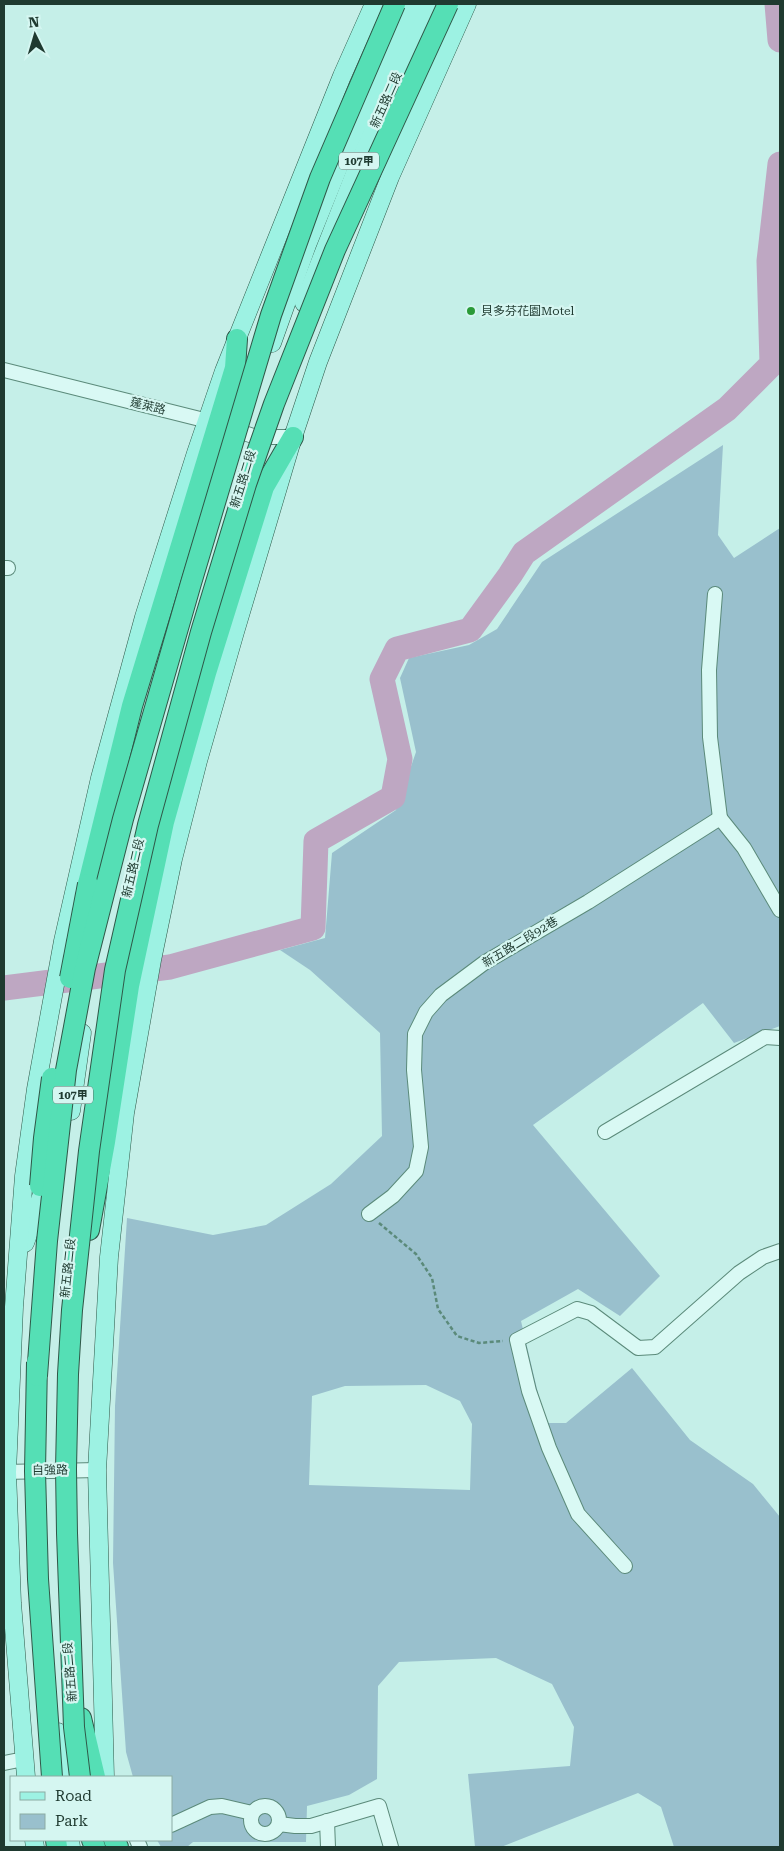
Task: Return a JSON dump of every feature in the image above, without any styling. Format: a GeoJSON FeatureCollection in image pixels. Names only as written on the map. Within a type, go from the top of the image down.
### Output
{"type":"FeatureCollection","features":[{"type":"Feature","properties":{"kind":"highway"},"geometry":{"type":"LineString","coordinates":[[37,1376],[47,1241],[66,1070],[86,968],[123,819],[271,315],[320,178],[394,4]]}},
{"type":"Feature","properties":{"kind":"highway"},"geometry":{"type":"LineString","coordinates":[[79,1776],[74,1727],[66,1469],[68,1374],[72,1310],[89,1151],[115,970],[148,825],[201,632],[246,484],[274,404],[335,250],[448,4]]}},
{"type":"Feature","properties":{"kind":"highway"},"geometry":{"type":"LineString","coordinates":[[52,1776],[38,1579],[34,1471],[37,1376],[36,1240],[44,1138],[53,1070],[88,884],[132,706],[212,422],[235,368],[237,339]]}},
{"type":"Feature","properties":{"kind":"highway"},"geometry":{"type":"LineString","coordinates":[[68,1374],[85,1249],[105,1142],[129,986],[164,822],[206,673],[264,486],[293,437]]}},
{"type":"Feature","properties":{"kind":"highway"},"geometry":{"type":"LineString","coordinates":[[73,1663],[85,1740],[95,1776]]}},
{"type":"Feature","properties":{"kind":"main road"},"geometry":{"type":"LineString","coordinates":[[237,339],[342,76],[374,4]]}},
{"type":"Feature","properties":{"kind":"main road","name":"新五路二段"},"geometry":{"type":"LineString","coordinates":[[79,1776],[51,1470],[48,1308],[53,1251],[86,1007],[128,820],[248,435],[289,320],[307,245],[343,156],[412,4]]}},
{"type":"Feature","properties":{"kind":"main road","name":"新五路二段"},"geometry":{"type":"LineString","coordinates":[[289,320],[323,251],[359,163],[429,4]]}},
{"type":"Feature","properties":{"kind":"main road","name":"107甲"},"geometry":{"type":"LineString","coordinates":[[105,1776],[97,1470],[109,1257],[125,1113],[152,960],[173,859],[198,760],[293,437],[318,362],[390,176],[467,4]]}},
{"type":"Feature","properties":{"kind":"main road","name":"107甲"},"geometry":{"type":"LineString","coordinates":[[26,1776],[12,1602],[5,1472],[16,1268],[24,1176],[36,1089],[65,932],[100,778],[142,627],[212,422]]}},
{"type":"Feature","properties":{"kind":"main road","name":"新五路二段"},"geometry":{"type":"LineString","coordinates":[[62,1776],[46,1590],[51,1470],[64,1310],[85,1119],[110,969],[162,746],[248,435]]}},
{"type":"Feature","properties":{"kind":"main road"},"geometry":{"type":"LineString","coordinates":[[16,1268],[70,1117]]}},
{"type":"Feature","properties":{"kind":"street","name":"蓬萊路"},"geometry":{"type":"LineString","coordinates":[[4,370],[212,422],[248,435],[293,437]]}},
{"type":"Feature","properties":{"kind":"street"},"geometry":{"type":"LineString","coordinates":[[715,594],[709,670],[710,727],[720,818],[744,848],[780,910]]}},
{"type":"Feature","properties":{"kind":"street","name":"新五路二段92巷"},"geometry":{"type":"LineString","coordinates":[[369,1214],[393,1196],[416,1170],[421,1147],[414,1070],[415,1034],[426,1012],[441,995],[484,963],[588,902],[720,818]]}},
{"type":"Feature","properties":{"kind":"street"},"geometry":{"type":"LineString","coordinates":[[605,1132],[765,1037],[780,1038]]}},
{"type":"Feature","properties":{"kind":"street"},"geometry":{"type":"LineString","coordinates":[[625,1566],[578,1514],[549,1448],[529,1391],[517,1340],[577,1310],[591,1313],[638,1348],[655,1347],[739,1273],[763,1257],[780,1251]]}},
{"type":"Feature","properties":{"kind":"street","name":"自強路"},"geometry":{"type":"LineString","coordinates":[[5,1472],[97,1470]]}},
{"type":"Feature","properties":{"kind":"street"},"geometry":{"type":"LineString","coordinates":[[103,1758],[111,1776]]}},
{"type":"Feature","properties":{"kind":"street"},"geometry":{"type":"LineString","coordinates":[[4,1763],[24,1759]]}},
{"type":"Feature","properties":{"kind":"street"},"geometry":{"type":"LineString","coordinates":[[172,1825],[210,1807],[222,1806],[252,1813]]}},
{"type":"Feature","properties":{"kind":"street"},"geometry":{"type":"LineString","coordinates":[[259,1806],[269,1806],[279,1815],[279,1824],[273,1832],[264,1834],[259,1832],[252,1826],[252,1813],[259,1806]]}},
{"type":"Feature","properties":{"kind":"street"},"geometry":{"type":"LineString","coordinates":[[279,1824],[311,1826],[378,1806],[387,1846]]}},
{"type":"Feature","properties":{"kind":"street"},"geometry":{"type":"LineString","coordinates":[[327,1821],[328,1847]]}},
{"type":"Feature","properties":{"kind":"path"},"geometry":{"type":"LineString","coordinates":[[369,1214],[416,1254],[432,1278],[438,1309],[457,1336],[479,1343],[517,1340]]}},
{"type":"Feature","properties":{"kind":"green space"},"geometry":{"type":"Polygon","coordinates":[[[723,445],[718,535],[734,558],[780,528],[780,1026],[734,1043],[703,1003],[533,1125],[660,1276],[620,1316],[578,1289],[521,1321],[545,1423],[566,1423],[632,1368],[690,1440],[753,1484],[780,1517],[780,1847],[674,1847],[661,1807],[638,1793],[501,1847],[475,1847],[468,1774],[570,1766],[574,1727],[552,1684],[496,1658],[399,1662],[378,1686],[377,1779],[349,1795],[307,1806],[306,1842],[193,1842],[187,1847],[161,1847],[158,1841],[172,1841],[172,1776],[133,1776],[126,1752],[113,1563],[115,1406],[127,1218],[213,1235],[266,1225],[331,1184],[382,1136],[380,1033],[310,970],[280,950],[325,938],[332,853],[396,810],[416,752],[400,678],[409,658],[469,645],[497,629],[542,562],[723,445]],[[426,1385],[345,1386],[312,1396],[309,1485],[470,1490],[472,1424],[460,1401],[426,1385]]]}},
{"type":"Feature","properties":{"kind":"waterway"},"geometry":{"type":"LineString","coordinates":[[777,4],[780,40]]}},
{"type":"Feature","properties":{"kind":"waterway"},"geometry":{"type":"LineString","coordinates":[[4,988],[170,967],[313,928],[316,841],[393,797],[400,759],[382,679],[397,649],[470,630],[524,553],[727,409],[772,364],[769,261],[780,164]]}},
{"type":"Feature","properties":{"kind":"place","name":"貝多芬花園Motel"},"geometry":{"type":"Point","coordinates":[471,311]}}]}
